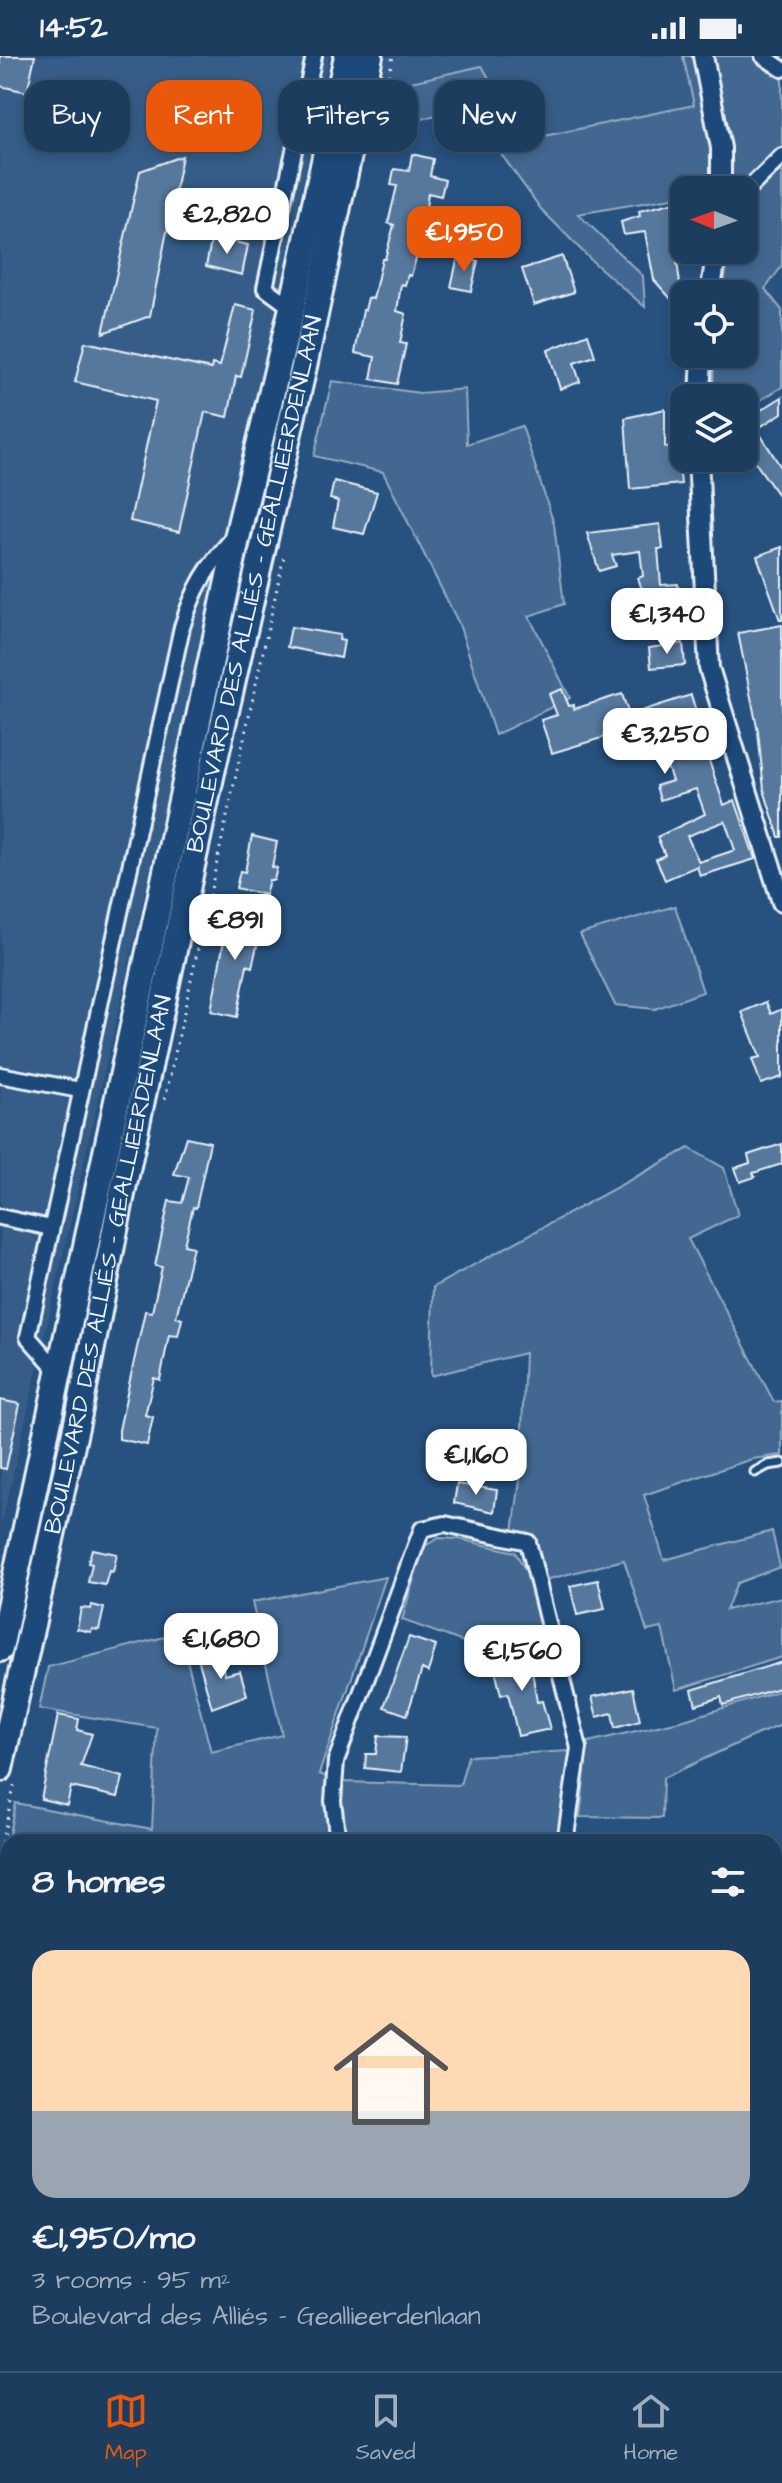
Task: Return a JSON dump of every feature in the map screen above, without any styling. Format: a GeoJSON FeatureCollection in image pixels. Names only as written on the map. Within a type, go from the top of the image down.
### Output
{"type":"FeatureCollection","features":[{"type":"Feature","properties":{"kind":"highway","name":"BOULEVARD DES ALLIÉS - GEALLIEERDENLAAN"},"geometry":{"type":"LineString","coordinates":[[0,1649],[238,533],[292,308],[347,56]]}},
{"type":"Feature","properties":{"kind":"highway","name":"BOULEVARD DES ALLIÉS - GEALLIEERDENLAAN"},"geometry":{"type":"LineString","coordinates":[[8,1772],[126,1173],[370,56]]}},
{"type":"Feature","properties":{"kind":"street","name":"BOULEVARD DES ALLIÉS - GEALLIEERDENLAAN"},"geometry":{"type":"LineString","coordinates":[[292,308],[265,288],[314,56]]}},
{"type":"Feature","properties":{"kind":"street"},"geometry":{"type":"LineString","coordinates":[[703,56],[721,148],[721,176]]}},
{"type":"Feature","properties":{"kind":"street"},"geometry":{"type":"LineString","coordinates":[[763,56],[782,69]]}},
{"type":"Feature","properties":{"kind":"street"},"geometry":{"type":"LineString","coordinates":[[758,179],[782,156]]}},
{"type":"Feature","properties":{"kind":"street"},"geometry":{"type":"LineString","coordinates":[[699,472],[709,668],[782,902]]}},
{"type":"Feature","properties":{"kind":"street"},"geometry":{"type":"LineString","coordinates":[[59,1372],[28,1337],[80,1090],[182,627],[192,593],[213,560],[238,533]]}},
{"type":"Feature","properties":{"kind":"street"},"geometry":{"type":"LineString","coordinates":[[0,1075],[80,1090]]}},
{"type":"Feature","properties":{"kind":"street"},"geometry":{"type":"LineString","coordinates":[[0,1217],[51,1228]]}},
{"type":"Feature","properties":{"kind":"street"},"geometry":{"type":"LineString","coordinates":[[337,1834],[333,1801],[336,1761],[422,1529],[445,1524],[528,1542],[579,1748],[566,1834]]}},
{"type":"Feature","properties":{"kind":"lane"},"geometry":{"type":"LineString","coordinates":[[59,1372],[86,1379]]}},
{"type":"Feature","properties":{"kind":"lane"},"geometry":{"type":"LineString","coordinates":[[755,1472],[768,1465],[782,1463]]}},
{"type":"Feature","properties":{"kind":"lane"},"geometry":{"type":"LineString","coordinates":[[33,1494],[61,1500]]}},
{"type":"Feature","properties":{"kind":"path"},"geometry":{"type":"LineString","coordinates":[[388,80],[393,56]]}},
{"type":"Feature","properties":{"kind":"path"},"geometry":{"type":"LineString","coordinates":[[163,1106],[285,550]]}},
{"type":"Feature","properties":{"kind":"path"},"geometry":{"type":"LineString","coordinates":[[2,1834],[8,1772]]}},
{"type":"Feature","properties":{"kind":"shaded area"},"geometry":{"type":"Polygon","coordinates":[[[0,56],[329,56],[324,80],[278,80],[278,152],[309,152],[265,363],[1,1528],[0,56]]]}},
{"type":"Feature","properties":{"kind":"shaded area"},"geometry":{"type":"Polygon","coordinates":[[[383,56],[683,56],[695,105],[545,136],[545,80],[490,80],[482,66],[418,80],[377,80],[383,56]]]}},
{"type":"Feature","properties":{"kind":"shaded area"},"geometry":{"type":"Polygon","coordinates":[[[683,56],[782,56],[782,266],[765,289],[782,310],[782,387],[758,402],[758,384],[713,384],[714,368],[758,368],[758,280],[725,280],[727,264],[758,264],[758,176],[670,176],[670,198],[578,214],[643,276],[645,307],[592,261],[541,209],[499,152],[545,152],[545,136],[694,105],[683,56]]]}},
{"type":"Feature","properties":{"kind":"shaded area"},"geometry":{"type":"Polygon","coordinates":[[[482,66],[490,80],[434,80],[434,116],[418,120],[418,80],[482,66]]]}},
{"type":"Feature","properties":{"kind":"shaded area"},"geometry":{"type":"Polygon","coordinates":[[[332,381],[420,393],[465,389],[467,444],[522,426],[554,524],[564,604],[529,616],[570,698],[495,735],[459,624],[383,472],[314,456],[332,381]]]}},
{"type":"Feature","properties":{"kind":"shaded area"},"geometry":{"type":"Polygon","coordinates":[[[675,906],[703,992],[655,1009],[615,1005],[580,934],[675,906]]]}},
{"type":"Feature","properties":{"kind":"shaded area"},"geometry":{"type":"Polygon","coordinates":[[[689,1148],[724,1168],[738,1215],[688,1239],[774,1402],[782,1401],[782,1455],[752,1459],[644,1495],[664,1560],[772,1531],[780,1567],[737,1583],[726,1610],[782,1597],[782,1657],[676,1690],[662,1628],[647,1631],[624,1560],[545,1580],[534,1536],[513,1531],[520,1480],[525,1353],[431,1376],[433,1287],[689,1148]]]}},
{"type":"Feature","properties":{"kind":"shaded area"},"geometry":{"type":"Polygon","coordinates":[[[439,1538],[459,1539],[515,1552],[529,1576],[543,1634],[480,1648],[402,1620],[423,1547],[439,1538]]]}},
{"type":"Feature","properties":{"kind":"shaded area"},"geometry":{"type":"Polygon","coordinates":[[[386,1577],[319,1774],[341,1782],[460,1785],[468,1756],[572,1751],[561,1834],[9,1834],[15,1803],[152,1829],[157,1728],[39,1709],[48,1667],[180,1633],[211,1752],[282,1735],[252,1602],[386,1577]]]}},
{"type":"Feature","properties":{"kind":"shaded area"},"geometry":{"type":"Polygon","coordinates":[[[782,1690],[782,1725],[663,1778],[662,1818],[580,1817],[588,1742],[684,1720],[782,1690]]]}},
{"type":"Feature","properties":{"kind":"building"},"geometry":{"type":"Polygon","coordinates":[[[0,56],[35,56],[30,80],[24,80],[24,91],[0,86],[0,56]]]}},
{"type":"Feature","properties":{"kind":"building"},"geometry":{"type":"Polygon","coordinates":[[[412,154],[433,159],[430,176],[445,180],[441,196],[428,193],[422,237],[411,276],[408,275],[405,285],[401,284],[397,311],[406,314],[400,343],[406,344],[397,384],[371,379],[375,357],[355,353],[363,310],[368,298],[373,299],[394,225],[388,223],[397,186],[391,185],[394,169],[409,171],[412,154]]]}},
{"type":"Feature","properties":{"kind":"building"},"geometry":{"type":"Polygon","coordinates":[[[182,156],[150,316],[103,333],[140,171],[182,156]]]}},
{"type":"Feature","properties":{"kind":"building"},"geometry":{"type":"Polygon","coordinates":[[[221,190],[270,199],[267,220],[217,210],[221,190]]]}},
{"type":"Feature","properties":{"kind":"building"},"geometry":{"type":"Polygon","coordinates":[[[670,203],[670,264],[677,264],[680,280],[670,280],[670,298],[654,280],[645,232],[624,235],[621,222],[640,216],[639,211],[670,203]]]}},
{"type":"Feature","properties":{"kind":"building"},"geometry":{"type":"Polygon","coordinates":[[[212,237],[248,245],[242,275],[206,266],[212,237]]]}},
{"type":"Feature","properties":{"kind":"building"},"geometry":{"type":"Polygon","coordinates":[[[458,256],[478,261],[471,291],[451,287],[458,256]]]}},
{"type":"Feature","properties":{"kind":"building"},"geometry":{"type":"Polygon","coordinates":[[[562,256],[574,292],[534,305],[522,269],[562,256]]]}},
{"type":"Feature","properties":{"kind":"building"},"geometry":{"type":"Polygon","coordinates":[[[235,305],[256,310],[241,377],[236,376],[228,417],[205,412],[179,532],[130,521],[156,401],[75,382],[85,342],[211,369],[212,364],[220,366],[235,305]]]}},
{"type":"Feature","properties":{"kind":"building"},"geometry":{"type":"Polygon","coordinates":[[[588,334],[595,356],[574,363],[580,382],[560,389],[548,350],[588,334]]]}},
{"type":"Feature","properties":{"kind":"building"},"geometry":{"type":"Polygon","coordinates":[[[782,397],[782,413],[758,428],[758,412],[782,397]]]}},
{"type":"Feature","properties":{"kind":"building"},"geometry":{"type":"Polygon","coordinates":[[[665,409],[665,447],[670,447],[670,472],[680,472],[681,484],[630,489],[625,418],[665,409]]]}},
{"type":"Feature","properties":{"kind":"building"},"geometry":{"type":"Polygon","coordinates":[[[758,431],[782,469],[782,501],[758,466],[758,431]]]}},
{"type":"Feature","properties":{"kind":"building"},"geometry":{"type":"Polygon","coordinates":[[[334,481],[377,492],[364,534],[333,527],[338,501],[330,499],[334,481]]]}},
{"type":"Feature","properties":{"kind":"building"},"geometry":{"type":"Polygon","coordinates":[[[660,524],[663,549],[658,549],[661,585],[678,584],[679,598],[651,601],[647,590],[643,592],[638,578],[643,576],[640,551],[612,555],[616,566],[599,571],[587,533],[660,524]]]}},
{"type":"Feature","properties":{"kind":"building"},"geometry":{"type":"Polygon","coordinates":[[[782,547],[782,620],[780,620],[757,556],[782,547]]]}},
{"type":"Feature","properties":{"kind":"building"},"geometry":{"type":"Polygon","coordinates":[[[782,625],[782,837],[779,837],[764,790],[758,732],[738,633],[782,625]]]}},
{"type":"Feature","properties":{"kind":"building"},"geometry":{"type":"Polygon","coordinates":[[[291,627],[340,635],[339,640],[344,641],[341,658],[287,647],[291,627]]]}},
{"type":"Feature","properties":{"kind":"building"},"geometry":{"type":"Polygon","coordinates":[[[683,643],[685,665],[651,668],[649,648],[683,643]]]}},
{"type":"Feature","properties":{"kind":"building"},"geometry":{"type":"Polygon","coordinates":[[[562,689],[569,706],[574,705],[574,709],[622,694],[629,715],[691,695],[701,727],[698,728],[724,805],[735,800],[755,859],[700,876],[697,866],[665,880],[656,859],[665,855],[657,837],[705,814],[696,789],[660,800],[656,786],[672,781],[659,742],[657,739],[637,744],[634,731],[552,753],[541,720],[557,715],[549,694],[562,689]],[[725,821],[687,836],[699,862],[735,850],[725,821]]]}},
{"type":"Feature","properties":{"kind":"building"},"geometry":{"type":"Polygon","coordinates":[[[252,836],[277,842],[272,867],[277,868],[274,880],[269,880],[265,895],[236,888],[240,871],[245,872],[252,836]]]}},
{"type":"Feature","properties":{"kind":"building"},"geometry":{"type":"Polygon","coordinates":[[[229,913],[263,920],[252,967],[247,965],[237,1017],[211,1011],[229,913]]]}},
{"type":"Feature","properties":{"kind":"building"},"geometry":{"type":"Polygon","coordinates":[[[766,1002],[771,1014],[782,1009],[782,1077],[761,1084],[752,1059],[760,1057],[742,1012],[766,1002]]]}},
{"type":"Feature","properties":{"kind":"building"},"geometry":{"type":"Polygon","coordinates":[[[186,1137],[210,1142],[196,1208],[193,1207],[184,1245],[193,1247],[176,1317],[182,1319],[178,1336],[169,1335],[160,1380],[154,1378],[145,1415],[153,1417],[147,1445],[119,1439],[119,1430],[145,1311],[152,1312],[162,1267],[155,1266],[169,1201],[182,1203],[189,1177],[174,1174],[186,1137]]]}},
{"type":"Feature","properties":{"kind":"building"},"geometry":{"type":"Polygon","coordinates":[[[782,1144],[782,1164],[753,1173],[755,1177],[740,1182],[735,1168],[750,1163],[748,1155],[782,1144]]]}},
{"type":"Feature","properties":{"kind":"building"},"geometry":{"type":"Polygon","coordinates":[[[0,1400],[20,1404],[6,1469],[0,1468],[0,1400]]]}},
{"type":"Feature","properties":{"kind":"building"},"geometry":{"type":"Polygon","coordinates":[[[457,1484],[497,1490],[494,1512],[454,1503],[457,1484]]]}},
{"type":"Feature","properties":{"kind":"building"},"geometry":{"type":"Polygon","coordinates":[[[92,1549],[117,1554],[113,1572],[109,1571],[105,1585],[88,1582],[92,1549]]]}},
{"type":"Feature","properties":{"kind":"building"},"geometry":{"type":"Polygon","coordinates":[[[598,1580],[605,1609],[577,1615],[570,1586],[598,1580]]]}},
{"type":"Feature","properties":{"kind":"building"},"geometry":{"type":"Polygon","coordinates":[[[92,1605],[104,1608],[99,1630],[77,1629],[81,1608],[91,1609],[92,1605]]]}},
{"type":"Feature","properties":{"kind":"building"},"geometry":{"type":"Polygon","coordinates":[[[409,1637],[436,1646],[428,1672],[422,1669],[407,1715],[384,1707],[409,1637]]]}},
{"type":"Feature","properties":{"kind":"building"},"geometry":{"type":"Polygon","coordinates":[[[529,1651],[537,1702],[542,1701],[550,1729],[518,1736],[508,1693],[501,1695],[493,1662],[529,1651]]]}},
{"type":"Feature","properties":{"kind":"building"},"geometry":{"type":"Polygon","coordinates":[[[218,1652],[225,1675],[240,1671],[247,1695],[212,1708],[198,1658],[218,1652]]]}},
{"type":"Feature","properties":{"kind":"building"},"geometry":{"type":"Polygon","coordinates":[[[782,1662],[782,1687],[723,1705],[721,1697],[696,1705],[692,1690],[782,1662]]]}},
{"type":"Feature","properties":{"kind":"building"},"geometry":{"type":"Polygon","coordinates":[[[633,1688],[640,1721],[615,1728],[612,1713],[597,1717],[592,1697],[633,1688]]]}},
{"type":"Feature","properties":{"kind":"building"},"geometry":{"type":"Polygon","coordinates":[[[58,1715],[79,1719],[77,1730],[92,1734],[81,1766],[123,1777],[118,1797],[71,1787],[67,1805],[41,1799],[58,1715]]]}},
{"type":"Feature","properties":{"kind":"building"},"geometry":{"type":"Polygon","coordinates":[[[378,1736],[406,1737],[401,1772],[365,1768],[366,1754],[376,1754],[378,1736]]]}}]}
